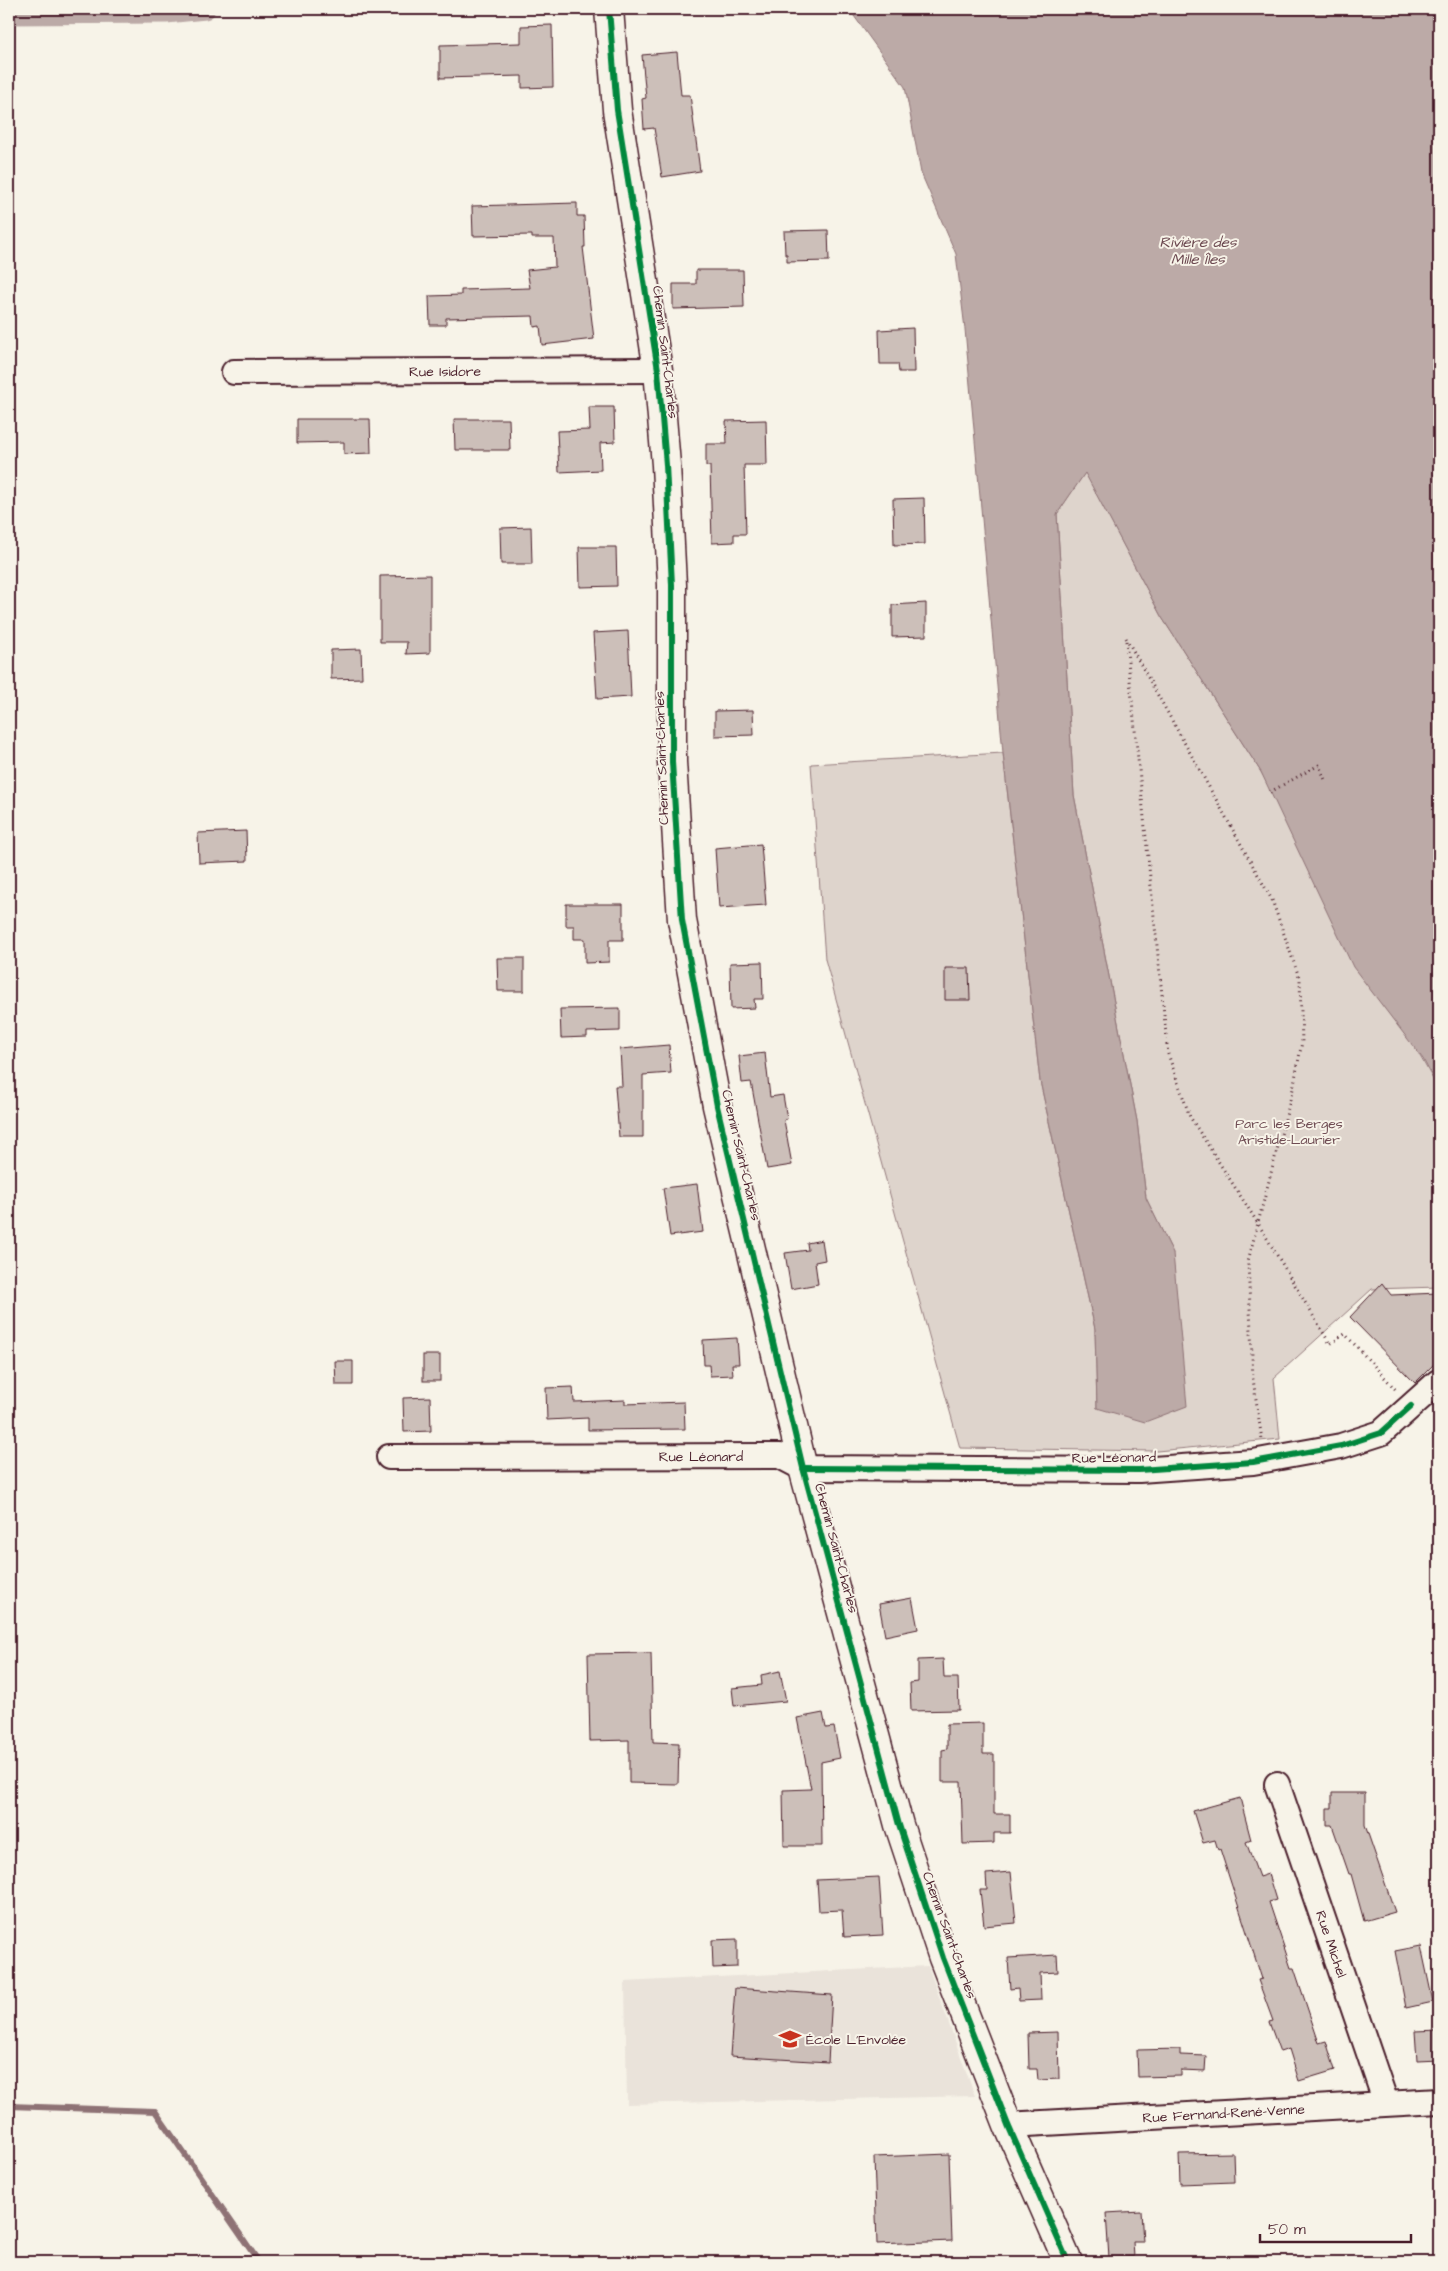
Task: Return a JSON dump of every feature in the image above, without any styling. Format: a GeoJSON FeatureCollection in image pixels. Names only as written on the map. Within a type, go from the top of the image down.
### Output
{"type":"FeatureCollection","features":[{"type":"Feature","properties":{"kind":"main road","name":"Chemin Saint-Charles"},"geometry":{"type":"LineString","coordinates":[[609,9],[617,110],[658,370],[672,585],[672,762],[682,920],[717,1106],[803,1468],[899,1825],[943,1958],[1008,2125],[1068,2262]]}},
{"type":"Feature","properties":{"kind":"street","name":"Rue Isidore"},"geometry":{"type":"LineString","coordinates":[[234,372],[658,370]]}},
{"type":"Feature","properties":{"kind":"street","name":"Rue Léonard"},"geometry":{"type":"LineString","coordinates":[[389,1457],[780,1456],[803,1468],[1138,1470],[1265,1460],[1341,1446],[1381,1433],[1438,1382]]}},
{"type":"Feature","properties":{"kind":"street","name":"Rue Michel"},"geometry":{"type":"LineString","coordinates":[[1278,1784],[1386,2103]]}},
{"type":"Feature","properties":{"kind":"street","name":"Rue Fernand-René-Venne"},"geometry":{"type":"LineString","coordinates":[[1008,2125],[1439,2100]]}},
{"type":"Feature","properties":{"kind":"path"},"geometry":{"type":"LineString","coordinates":[[1265,1460],[1252,1379],[1248,1261],[1259,1225],[1293,1089],[1302,1042],[1300,980],[1272,900],[1126,638],[1168,1054],[1190,1117],[1259,1225],[1330,1344],[1345,1334],[1411,1406]]}},
{"type":"Feature","properties":{"kind":"path"},"geometry":{"type":"LineString","coordinates":[[1270,792],[1319,765],[1326,782]]}},
{"type":"Feature","properties":{"kind":"shaded area","name":"École L'Envolée"},"geometry":{"type":"Polygon","coordinates":[[[928,1966],[975,2096],[627,2104],[625,1982],[928,1966]]]}},
{"type":"Feature","properties":{"kind":"green space","name":"Parc les Berges Aristide-Laurier"},"geometry":{"type":"Polygon","coordinates":[[[1085,472],[1161,616],[1261,772],[1439,1090],[1439,1287],[1372,1289],[1274,1378],[1280,1439],[1157,1451],[960,1448],[825,959],[811,764],[1003,753],[1040,1081],[1095,1329],[1097,1408],[1173,1253],[1146,1198],[1137,1121],[1074,795],[1057,514],[1085,472]]]}},
{"type":"Feature","properties":{"kind":"water","name":"Rivière des Mille Îles"},"geometry":{"type":"Polygon","coordinates":[[[849,9],[1439,9],[1439,1090],[1423,1059],[1353,967],[1261,772],[1161,616],[1085,473],[1057,514],[1074,795],[1137,1121],[1146,1198],[1173,1253],[1187,1406],[1145,1422],[1097,1408],[1095,1329],[1040,1081],[1003,753],[965,329],[956,254],[921,173],[905,87],[849,9]]]}},
{"type":"Feature","properties":{"kind":"building"},"geometry":{"type":"Polygon","coordinates":[[[552,25],[553,87],[522,88],[522,76],[440,78],[440,45],[521,43],[521,26],[552,25]]]}},
{"type":"Feature","properties":{"kind":"building"},"geometry":{"type":"Polygon","coordinates":[[[677,52],[681,95],[690,95],[700,171],[662,177],[654,128],[644,129],[642,99],[646,98],[642,55],[677,52]]]}},
{"type":"Feature","properties":{"kind":"building"},"geometry":{"type":"Polygon","coordinates":[[[577,203],[577,216],[584,216],[585,247],[583,247],[594,339],[542,345],[540,326],[534,327],[533,316],[446,318],[446,325],[430,325],[429,296],[461,295],[461,290],[530,288],[527,270],[555,267],[554,238],[532,238],[532,235],[473,236],[472,206],[577,203]]]}},
{"type":"Feature","properties":{"kind":"building"},"geometry":{"type":"Polygon","coordinates":[[[828,230],[829,261],[787,262],[784,231],[828,230]]]}},
{"type":"Feature","properties":{"kind":"building"},"geometry":{"type":"Polygon","coordinates":[[[696,270],[743,270],[744,307],[673,309],[673,284],[696,284],[696,270]]]}},
{"type":"Feature","properties":{"kind":"building"},"geometry":{"type":"Polygon","coordinates":[[[913,328],[914,372],[899,372],[898,364],[880,364],[879,330],[913,328]]]}},
{"type":"Feature","properties":{"kind":"building"},"geometry":{"type":"Polygon","coordinates":[[[589,407],[614,407],[615,442],[600,443],[601,470],[559,472],[557,431],[590,430],[589,407]]]}},
{"type":"Feature","properties":{"kind":"building"},"geometry":{"type":"Polygon","coordinates":[[[297,419],[370,419],[371,453],[344,454],[344,442],[297,443],[297,419]]]}},
{"type":"Feature","properties":{"kind":"building"},"geometry":{"type":"Polygon","coordinates":[[[454,419],[509,419],[510,450],[455,450],[454,419]]]}},
{"type":"Feature","properties":{"kind":"building"},"geometry":{"type":"Polygon","coordinates":[[[766,420],[767,465],[744,465],[746,534],[734,534],[734,542],[712,543],[710,466],[706,466],[706,444],[727,444],[726,421],[766,420]]]}},
{"type":"Feature","properties":{"kind":"building"},"geometry":{"type":"Polygon","coordinates":[[[924,498],[925,544],[894,545],[893,499],[924,498]]]}},
{"type":"Feature","properties":{"kind":"building"},"geometry":{"type":"Polygon","coordinates":[[[531,527],[532,564],[501,564],[500,528],[531,527]]]}},
{"type":"Feature","properties":{"kind":"building"},"geometry":{"type":"Polygon","coordinates":[[[579,547],[616,547],[617,586],[580,587],[579,547]]]}},
{"type":"Feature","properties":{"kind":"building"},"geometry":{"type":"Polygon","coordinates":[[[430,575],[430,653],[406,654],[407,642],[380,642],[380,576],[430,575]]]}},
{"type":"Feature","properties":{"kind":"building"},"geometry":{"type":"Polygon","coordinates":[[[926,603],[926,636],[892,637],[892,605],[926,603]]]}},
{"type":"Feature","properties":{"kind":"building"},"geometry":{"type":"Polygon","coordinates":[[[628,631],[631,697],[597,699],[593,633],[628,631]]]}},
{"type":"Feature","properties":{"kind":"building"},"geometry":{"type":"Polygon","coordinates":[[[361,649],[362,678],[331,679],[331,650],[361,649]]]}},
{"type":"Feature","properties":{"kind":"building"},"geometry":{"type":"Polygon","coordinates":[[[753,710],[754,735],[715,736],[715,711],[753,710]]]}},
{"type":"Feature","properties":{"kind":"building"},"geometry":{"type":"Polygon","coordinates":[[[246,831],[247,861],[199,863],[198,833],[246,831]]]}},
{"type":"Feature","properties":{"kind":"building"},"geometry":{"type":"Polygon","coordinates":[[[761,844],[766,905],[719,908],[715,848],[761,844]]]}},
{"type":"Feature","properties":{"kind":"building"},"geometry":{"type":"Polygon","coordinates":[[[566,904],[623,904],[623,940],[609,940],[609,962],[585,963],[585,939],[574,939],[574,926],[566,926],[566,904]]]}},
{"type":"Feature","properties":{"kind":"building"},"geometry":{"type":"Polygon","coordinates":[[[497,958],[524,958],[524,991],[498,991],[497,958]]]}},
{"type":"Feature","properties":{"kind":"building"},"geometry":{"type":"Polygon","coordinates":[[[762,962],[763,999],[754,999],[755,1008],[731,1009],[730,963],[762,962]]]}},
{"type":"Feature","properties":{"kind":"building"},"geometry":{"type":"Polygon","coordinates":[[[945,968],[969,968],[970,1000],[945,1000],[945,968]]]}},
{"type":"Feature","properties":{"kind":"building"},"geometry":{"type":"Polygon","coordinates":[[[620,1008],[620,1031],[587,1032],[587,1037],[561,1038],[560,1009],[620,1008]]]}},
{"type":"Feature","properties":{"kind":"building"},"geometry":{"type":"Polygon","coordinates":[[[669,1045],[671,1073],[643,1075],[643,1137],[619,1137],[615,1086],[622,1086],[620,1049],[669,1045]]]}},
{"type":"Feature","properties":{"kind":"building"},"geometry":{"type":"Polygon","coordinates":[[[765,1053],[770,1097],[783,1095],[787,1119],[784,1120],[792,1165],[767,1169],[751,1082],[742,1083],[739,1056],[765,1053]]]}},
{"type":"Feature","properties":{"kind":"building"},"geometry":{"type":"Polygon","coordinates":[[[697,1184],[703,1232],[670,1236],[663,1188],[697,1184]]]}},
{"type":"Feature","properties":{"kind":"building"},"geometry":{"type":"Polygon","coordinates":[[[822,1240],[825,1260],[815,1262],[818,1284],[791,1289],[785,1253],[808,1250],[807,1243],[822,1240]]]}},
{"type":"Feature","properties":{"kind":"building"},"geometry":{"type":"Polygon","coordinates":[[[1382,1283],[1391,1295],[1439,1293],[1439,1359],[1415,1383],[1350,1317],[1382,1283]]]}},
{"type":"Feature","properties":{"kind":"building"},"geometry":{"type":"Polygon","coordinates":[[[737,1338],[739,1364],[732,1364],[733,1375],[710,1376],[709,1365],[704,1365],[703,1340],[737,1338]]]}},
{"type":"Feature","properties":{"kind":"building"},"geometry":{"type":"Polygon","coordinates":[[[423,1355],[440,1355],[440,1381],[423,1381],[423,1355]]]}},
{"type":"Feature","properties":{"kind":"building"},"geometry":{"type":"Polygon","coordinates":[[[335,1361],[353,1361],[353,1385],[336,1385],[335,1361]]]}},
{"type":"Feature","properties":{"kind":"building"},"geometry":{"type":"Polygon","coordinates":[[[573,1387],[574,1402],[625,1400],[625,1404],[684,1402],[685,1429],[588,1430],[588,1418],[547,1420],[546,1388],[573,1387]]]}},
{"type":"Feature","properties":{"kind":"building"},"geometry":{"type":"Polygon","coordinates":[[[430,1397],[431,1431],[404,1432],[403,1398],[430,1397]]]}},
{"type":"Feature","properties":{"kind":"building"},"geometry":{"type":"Polygon","coordinates":[[[912,1598],[918,1629],[885,1636],[879,1604],[912,1598]]]}},
{"type":"Feature","properties":{"kind":"building"},"geometry":{"type":"Polygon","coordinates":[[[651,1653],[653,1742],[679,1743],[678,1784],[629,1783],[629,1740],[590,1741],[588,1654],[651,1653]]]}},
{"type":"Feature","properties":{"kind":"building"},"geometry":{"type":"Polygon","coordinates":[[[943,1659],[944,1678],[958,1678],[959,1710],[911,1711],[910,1683],[918,1682],[918,1660],[943,1659]]]}},
{"type":"Feature","properties":{"kind":"building"},"geometry":{"type":"Polygon","coordinates":[[[780,1671],[786,1701],[734,1706],[732,1688],[762,1685],[761,1675],[780,1671]]]}},
{"type":"Feature","properties":{"kind":"building"},"geometry":{"type":"Polygon","coordinates":[[[823,1713],[826,1728],[834,1727],[840,1758],[821,1762],[822,1846],[784,1846],[783,1790],[811,1789],[797,1718],[823,1713]]]}},
{"type":"Feature","properties":{"kind":"building"},"geometry":{"type":"Polygon","coordinates":[[[983,1723],[983,1754],[994,1754],[994,1814],[1010,1814],[1010,1833],[994,1833],[994,1843],[963,1844],[961,1782],[942,1782],[942,1750],[947,1749],[947,1724],[983,1723]]]}},
{"type":"Feature","properties":{"kind":"building"},"geometry":{"type":"Polygon","coordinates":[[[1332,1793],[1365,1793],[1365,1825],[1395,1912],[1364,1921],[1351,1874],[1349,1874],[1332,1825],[1327,1825],[1327,1808],[1332,1808],[1332,1793]]]}},
{"type":"Feature","properties":{"kind":"building"},"geometry":{"type":"Polygon","coordinates":[[[1240,1798],[1251,1840],[1246,1842],[1259,1877],[1268,1874],[1276,1900],[1269,1902],[1291,1968],[1294,1968],[1319,2043],[1326,2041],[1335,2070],[1299,2081],[1289,2049],[1280,2052],[1269,2022],[1273,2021],[1258,1980],[1262,1979],[1220,1849],[1218,1850],[1215,1840],[1203,1843],[1193,1811],[1240,1798]]]}},
{"type":"Feature","properties":{"kind":"building"},"geometry":{"type":"Polygon","coordinates":[[[1011,1872],[1016,1923],[984,1926],[980,1890],[987,1890],[986,1874],[1011,1872]]]}},
{"type":"Feature","properties":{"kind":"building"},"geometry":{"type":"Polygon","coordinates":[[[879,1877],[883,1935],[844,1937],[842,1910],[819,1911],[817,1880],[879,1877]]]}},
{"type":"Feature","properties":{"kind":"building"},"geometry":{"type":"Polygon","coordinates":[[[737,1939],[737,1967],[713,1968],[712,1940],[737,1939]]]}},
{"type":"Feature","properties":{"kind":"building"},"geometry":{"type":"Polygon","coordinates":[[[1421,1946],[1433,2002],[1406,2008],[1395,1951],[1421,1946]]]}},
{"type":"Feature","properties":{"kind":"building"},"geometry":{"type":"Polygon","coordinates":[[[1057,1955],[1058,1972],[1040,1973],[1041,2000],[1019,2001],[1018,1988],[1010,1989],[1008,1958],[1057,1955]]]}},
{"type":"Feature","properties":{"kind":"building"},"geometry":{"type":"Polygon","coordinates":[[[735,1988],[832,1995],[828,2062],[730,2056],[735,1988]]]}},
{"type":"Feature","properties":{"kind":"building"},"geometry":{"type":"Polygon","coordinates":[[[1439,2030],[1439,2060],[1417,2061],[1415,2031],[1439,2030]]]}},
{"type":"Feature","properties":{"kind":"building"},"geometry":{"type":"Polygon","coordinates":[[[1058,2032],[1059,2079],[1038,2080],[1037,2069],[1029,2069],[1028,2033],[1058,2032]]]}},
{"type":"Feature","properties":{"kind":"building"},"geometry":{"type":"Polygon","coordinates":[[[1180,2049],[1180,2055],[1206,2056],[1205,2071],[1181,2070],[1181,2076],[1138,2077],[1137,2050],[1180,2049]]]}},
{"type":"Feature","properties":{"kind":"building"},"geometry":{"type":"Polygon","coordinates":[[[1233,2153],[1234,2182],[1180,2184],[1179,2154],[1233,2153]]]}},
{"type":"Feature","properties":{"kind":"building"},"geometry":{"type":"Polygon","coordinates":[[[949,2154],[952,2241],[877,2244],[874,2157],[949,2154]]]}},
{"type":"Feature","properties":{"kind":"building"},"geometry":{"type":"Polygon","coordinates":[[[1141,2211],[1143,2242],[1133,2242],[1134,2257],[1109,2258],[1106,2213],[1141,2211]]]}},
{"type":"Feature","properties":{"kind":"waterway"},"geometry":{"type":"LineString","coordinates":[[9,14],[166,13],[205,9]]}},
{"type":"Feature","properties":{"kind":"waterway"},"geometry":{"type":"LineString","coordinates":[[9,2106],[155,2111],[259,2262]]}},
{"type":"Feature","properties":{"kind":"cycle path"},"geometry":{"type":"LineString","coordinates":[[609,9],[617,110],[658,370],[666,465],[672,585],[672,762],[682,920],[717,1106],[803,1468],[899,1825],[943,1958],[1008,2125],[1068,2262]]}},
{"type":"Feature","properties":{"kind":"cycle path"},"geometry":{"type":"LineString","coordinates":[[803,1468],[1139,1470],[1253,1462],[1341,1446],[1381,1433],[1411,1406]]}},
{"type":"Feature","properties":{"kind":"place","name":"École L'Envolée"},"geometry":{"type":"Point","coordinates":[790,2039]}}]}
